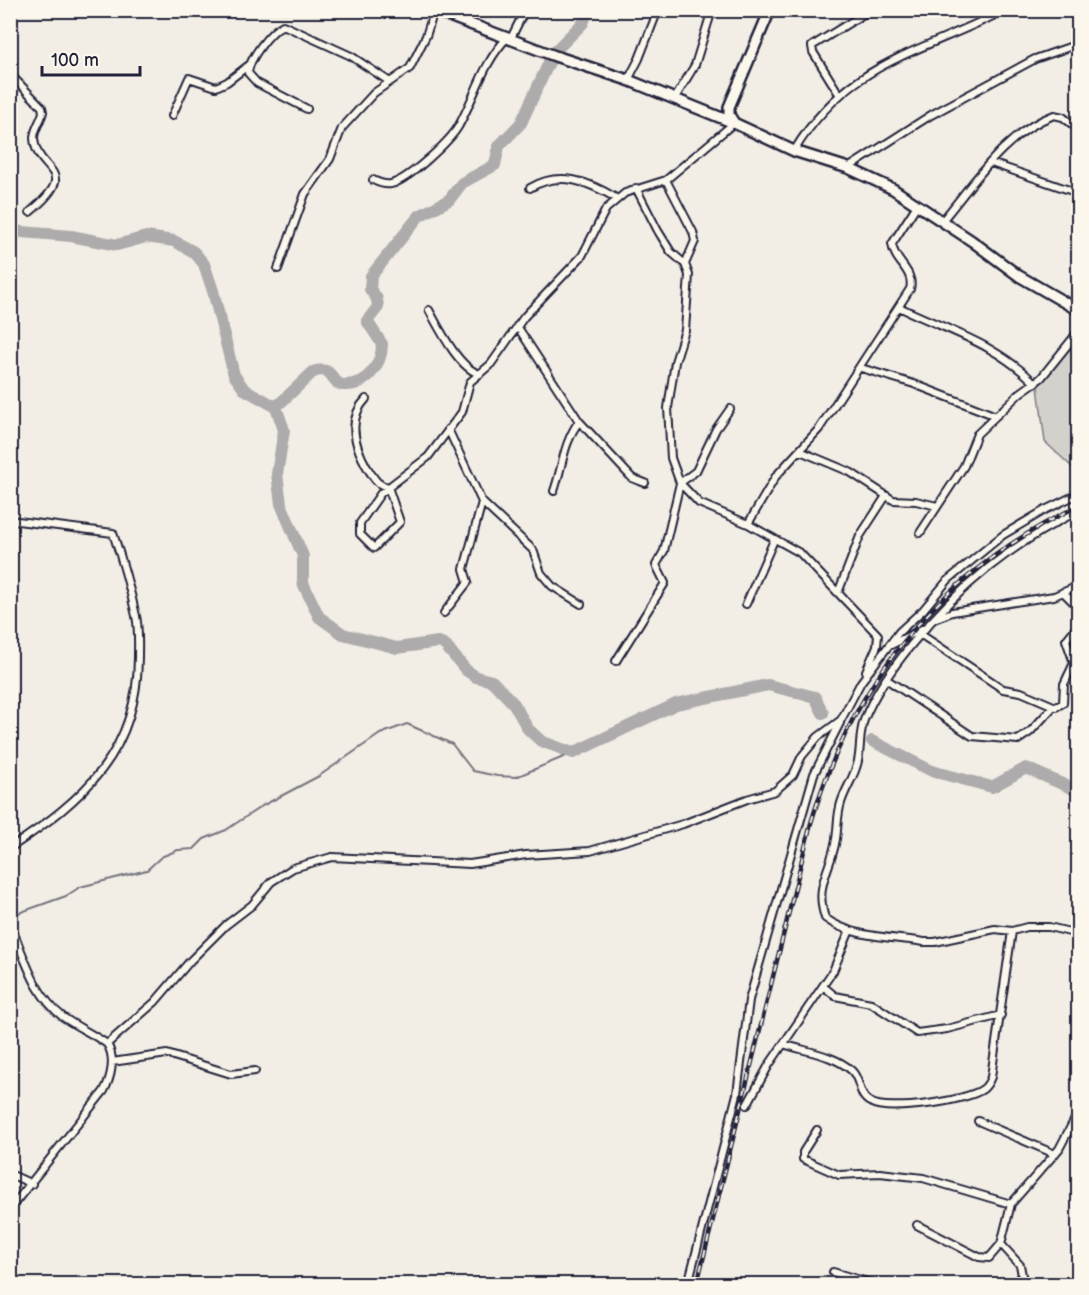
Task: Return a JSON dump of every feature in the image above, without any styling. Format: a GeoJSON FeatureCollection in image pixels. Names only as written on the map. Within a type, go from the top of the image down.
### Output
{"type":"FeatureCollection","features":[{"type":"Feature","properties":{"kind":"street"},"geometry":{"type":"LineString","coordinates":[[373,180],[389,184],[401,180],[448,139],[458,127],[496,51],[509,37],[525,10]]}},
{"type":"Feature","properties":{"kind":"street"},"geometry":{"type":"LineString","coordinates":[[628,80],[639,59],[658,10]]}},
{"type":"Feature","properties":{"kind":"street"},"geometry":{"type":"LineString","coordinates":[[675,98],[695,65],[712,10]]}},
{"type":"Feature","properties":{"kind":"street"},"geometry":{"type":"LineString","coordinates":[[734,123],[729,115],[729,107],[770,10]]}},
{"type":"Feature","properties":{"kind":"street"},"geometry":{"type":"LineString","coordinates":[[839,94],[813,52],[812,46],[870,10]]}},
{"type":"Feature","properties":{"kind":"street"},"geometry":{"type":"LineString","coordinates":[[794,151],[815,119],[839,94],[863,76],[1005,10]]}},
{"type":"Feature","properties":{"kind":"street"},"geometry":{"type":"LineString","coordinates":[[278,269],[305,194],[330,159],[342,128],[374,93],[406,72],[413,64],[434,11],[452,14],[555,57],[628,80],[734,123],[794,151],[848,168],[917,205],[1018,276],[1078,310]]}},
{"type":"Feature","properties":{"kind":"street"},"geometry":{"type":"LineString","coordinates":[[172,116],[189,78],[216,87],[227,82],[250,65],[275,29],[287,25],[351,56],[390,82]]}},
{"type":"Feature","properties":{"kind":"street"},"geometry":{"type":"LineString","coordinates":[[848,168],[931,115],[1035,59],[1078,44]]}},
{"type":"Feature","properties":{"kind":"street"},"geometry":{"type":"LineString","coordinates":[[250,65],[248,73],[253,81],[307,109]]}},
{"type":"Feature","properties":{"kind":"street"},"geometry":{"type":"LineString","coordinates":[[10,74],[42,107],[43,112],[36,129],[35,141],[55,178],[54,187],[49,194],[30,212]]}},
{"type":"Feature","properties":{"kind":"street"},"geometry":{"type":"LineString","coordinates":[[942,221],[1018,135],[1048,117],[1059,115],[1078,129]]}},
{"type":"Feature","properties":{"kind":"street"},"geometry":{"type":"LineString","coordinates":[[366,399],[356,413],[357,450],[376,482],[388,487],[400,522],[374,548],[360,534],[360,523],[388,487],[420,465],[462,412],[467,386],[491,364],[517,326],[582,256],[606,209],[616,198],[636,188],[666,180],[734,123]]}},
{"type":"Feature","properties":{"kind":"street"},"geometry":{"type":"LineString","coordinates":[[991,163],[1078,194]]}},
{"type":"Feature","properties":{"kind":"street"},"geometry":{"type":"LineString","coordinates":[[530,188],[543,182],[566,178],[581,181],[616,198]]}},
{"type":"Feature","properties":{"kind":"street"},"geometry":{"type":"LineString","coordinates":[[666,180],[693,232],[695,241],[685,264]]}},
{"type":"Feature","properties":{"kind":"street"},"geometry":{"type":"LineString","coordinates":[[636,188],[671,252],[685,264],[689,275],[685,330],[675,362],[669,408],[671,458],[680,483],[699,503],[748,524],[800,553],[878,636],[877,646],[861,682],[813,774],[748,1000],[737,1094],[688,1284]]}},
{"type":"Feature","properties":{"kind":"street"},"geometry":{"type":"LineString","coordinates":[[748,524],[776,476],[812,439],[861,368],[910,289],[911,281],[893,251],[892,244],[917,205]]}},
{"type":"Feature","properties":{"kind":"street"},"geometry":{"type":"LineString","coordinates":[[899,307],[929,322],[961,332],[991,348],[1035,383]]}},
{"type":"Feature","properties":{"kind":"street"},"geometry":{"type":"LineString","coordinates":[[429,310],[454,351],[471,371],[480,374]]}},
{"type":"Feature","properties":{"kind":"street"},"geometry":{"type":"LineString","coordinates":[[517,326],[579,421],[632,478],[645,483]]}},
{"type":"Feature","properties":{"kind":"street"},"geometry":{"type":"LineString","coordinates":[[920,533],[964,466],[977,434],[1035,383],[1078,332]]}},
{"type":"Feature","properties":{"kind":"street"},"geometry":{"type":"LineString","coordinates":[[861,368],[914,384],[996,417]]}},
{"type":"Feature","properties":{"kind":"street"},"geometry":{"type":"LineString","coordinates":[[616,661],[665,583],[656,565],[664,551],[680,483],[696,471],[716,429],[730,409]]}},
{"type":"Feature","properties":{"kind":"street"},"geometry":{"type":"LineString","coordinates":[[554,491],[567,438],[579,421]]}},
{"type":"Feature","properties":{"kind":"street"},"geometry":{"type":"LineString","coordinates":[[448,429],[482,502],[533,550],[541,573],[552,586],[581,604]]}},
{"type":"Feature","properties":{"kind":"street"},"geometry":{"type":"LineString","coordinates":[[800,451],[850,472],[886,496],[899,501],[916,501],[937,506]]}},
{"type":"Feature","properties":{"kind":"street"},"geometry":{"type":"LineString","coordinates":[[861,682],[887,647],[948,580],[993,542],[1046,510],[1078,494]]}},
{"type":"Feature","properties":{"kind":"street"},"geometry":{"type":"LineString","coordinates":[[838,593],[860,536],[886,496]]}},
{"type":"Feature","properties":{"kind":"street"},"geometry":{"type":"LineString","coordinates":[[444,613],[468,582],[464,569],[482,502]]}},
{"type":"Feature","properties":{"kind":"street"},"geometry":{"type":"LineString","coordinates":[[1078,511],[1001,556],[970,581],[931,620],[886,679],[860,730],[859,760],[841,802],[836,842],[821,883],[820,899],[825,918],[850,930],[934,942],[995,929],[1012,931],[1027,927],[1049,927],[1078,934]]}},
{"type":"Feature","properties":{"kind":"street"},"geometry":{"type":"LineString","coordinates":[[10,520],[113,532],[136,618],[138,646],[134,708],[116,750],[64,811],[10,848]]}},
{"type":"Feature","properties":{"kind":"street"},"geometry":{"type":"LineString","coordinates":[[746,604],[774,540]]}},
{"type":"Feature","properties":{"kind":"street"},"geometry":{"type":"LineString","coordinates":[[931,620],[952,612],[1063,592],[1078,586]]}},
{"type":"Feature","properties":{"kind":"street"},"geometry":{"type":"LineString","coordinates":[[1063,592],[1078,608]]}},
{"type":"Feature","properties":{"kind":"street"},"geometry":{"type":"LineString","coordinates":[[920,634],[1003,689],[1027,694],[1053,707],[1060,706],[1064,700],[1064,684],[1074,663],[1066,642],[1078,625]]}},
{"type":"Feature","properties":{"kind":"street"},"geometry":{"type":"LineString","coordinates":[[887,647],[925,627]]}},
{"type":"Feature","properties":{"kind":"street"},"geometry":{"type":"LineString","coordinates":[[886,679],[972,735],[1008,741],[1018,740],[1030,732],[1053,707]]}},
{"type":"Feature","properties":{"kind":"street"},"geometry":{"type":"LineString","coordinates":[[107,1044],[155,1002],[190,961],[226,925],[252,905],[271,882],[293,868],[332,857],[470,864],[526,855],[559,855],[601,849],[775,791],[794,775],[802,756],[818,737],[841,720]]}},
{"type":"Feature","properties":{"kind":"street"},"geometry":{"type":"LineString","coordinates":[[10,924],[32,980],[46,1002],[72,1024],[107,1044],[112,1062],[110,1081],[104,1091],[10,1209]]}},
{"type":"Feature","properties":{"kind":"street"},"geometry":{"type":"LineString","coordinates":[[747,1105],[768,1065],[833,971],[850,930]]}},
{"type":"Feature","properties":{"kind":"street"},"geometry":{"type":"LineString","coordinates":[[783,1044],[843,1064],[858,1078],[864,1097],[871,1103],[910,1106],[934,1104],[978,1092],[987,1084],[1000,1016],[1012,931]]}},
{"type":"Feature","properties":{"kind":"street"},"geometry":{"type":"LineString","coordinates":[[823,986],[835,996],[871,1004],[917,1033],[947,1029],[1000,1016]]}},
{"type":"Feature","properties":{"kind":"street"},"geometry":{"type":"LineString","coordinates":[[112,1062],[167,1054],[231,1074],[255,1071]]}},
{"type":"Feature","properties":{"kind":"street"},"geometry":{"type":"LineString","coordinates":[[917,1225],[979,1257],[988,1258],[1000,1244],[1011,1204],[1056,1154],[1078,1113]]}},
{"type":"Feature","properties":{"kind":"street"},"geometry":{"type":"LineString","coordinates":[[978,1121],[1056,1154]]}},
{"type":"Feature","properties":{"kind":"street"},"geometry":{"type":"LineString","coordinates":[[817,1130],[803,1152],[803,1160],[830,1173],[839,1175],[880,1173],[923,1178],[1011,1204]]}},
{"type":"Feature","properties":{"kind":"street"},"geometry":{"type":"LineString","coordinates":[[10,1174],[32,1184]]}},
{"type":"Feature","properties":{"kind":"street"},"geometry":{"type":"LineString","coordinates":[[1000,1244],[1020,1265],[1022,1275],[1015,1284]]}},
{"type":"Feature","properties":{"kind":"street"},"geometry":{"type":"LineString","coordinates":[[833,1272],[874,1284]]}},
{"type":"Feature","properties":{"kind":"shaded area"},"geometry":{"type":"Polygon","coordinates":[[[1078,347],[1078,476],[1072,467],[1045,442],[1038,387],[1068,350],[1078,347]]]}},
{"type":"Feature","properties":{"kind":"waterway"},"geometry":{"type":"LineString","coordinates":[[555,51],[583,23],[588,10]]}},
{"type":"Feature","properties":{"kind":"waterway"},"geometry":{"type":"LineString","coordinates":[[276,407],[313,372],[325,371],[336,382],[344,385],[360,382],[372,372],[379,359],[382,344],[367,321],[378,307],[377,299],[370,289],[371,276],[419,216],[449,200],[462,183],[495,165],[499,146],[521,123],[551,58]]}},
{"type":"Feature","properties":{"kind":"waterway"},"geometry":{"type":"LineString","coordinates":[[10,231],[71,236],[117,245],[146,237],[174,241],[194,252],[204,264],[234,375],[244,389],[276,407],[284,430],[277,474],[281,504],[303,556],[303,583],[319,617],[343,634],[397,648],[438,642],[444,644],[466,670],[476,677],[492,681],[514,704],[528,729],[541,741],[573,753],[676,704],[768,685],[815,697],[823,713]]}},
{"type":"Feature","properties":{"kind":"waterway"},"geometry":{"type":"LineString","coordinates":[[10,916],[66,896],[80,887],[147,870],[161,857],[178,850],[194,849],[204,839],[226,830],[262,806],[319,776],[380,734],[407,724],[452,744],[473,771],[497,776],[516,777],[573,753]]}},
{"type":"Feature","properties":{"kind":"waterway"},"geometry":{"type":"LineString","coordinates":[[872,741],[932,771],[992,787],[1026,768],[1078,791]]}},
{"type":"Feature","properties":{"kind":"railway"},"geometry":{"type":"LineString","coordinates":[[697,1284],[811,823],[829,770],[852,721],[879,676],[910,634],[945,597],[985,563],[1029,533],[1078,506]]}}]}
